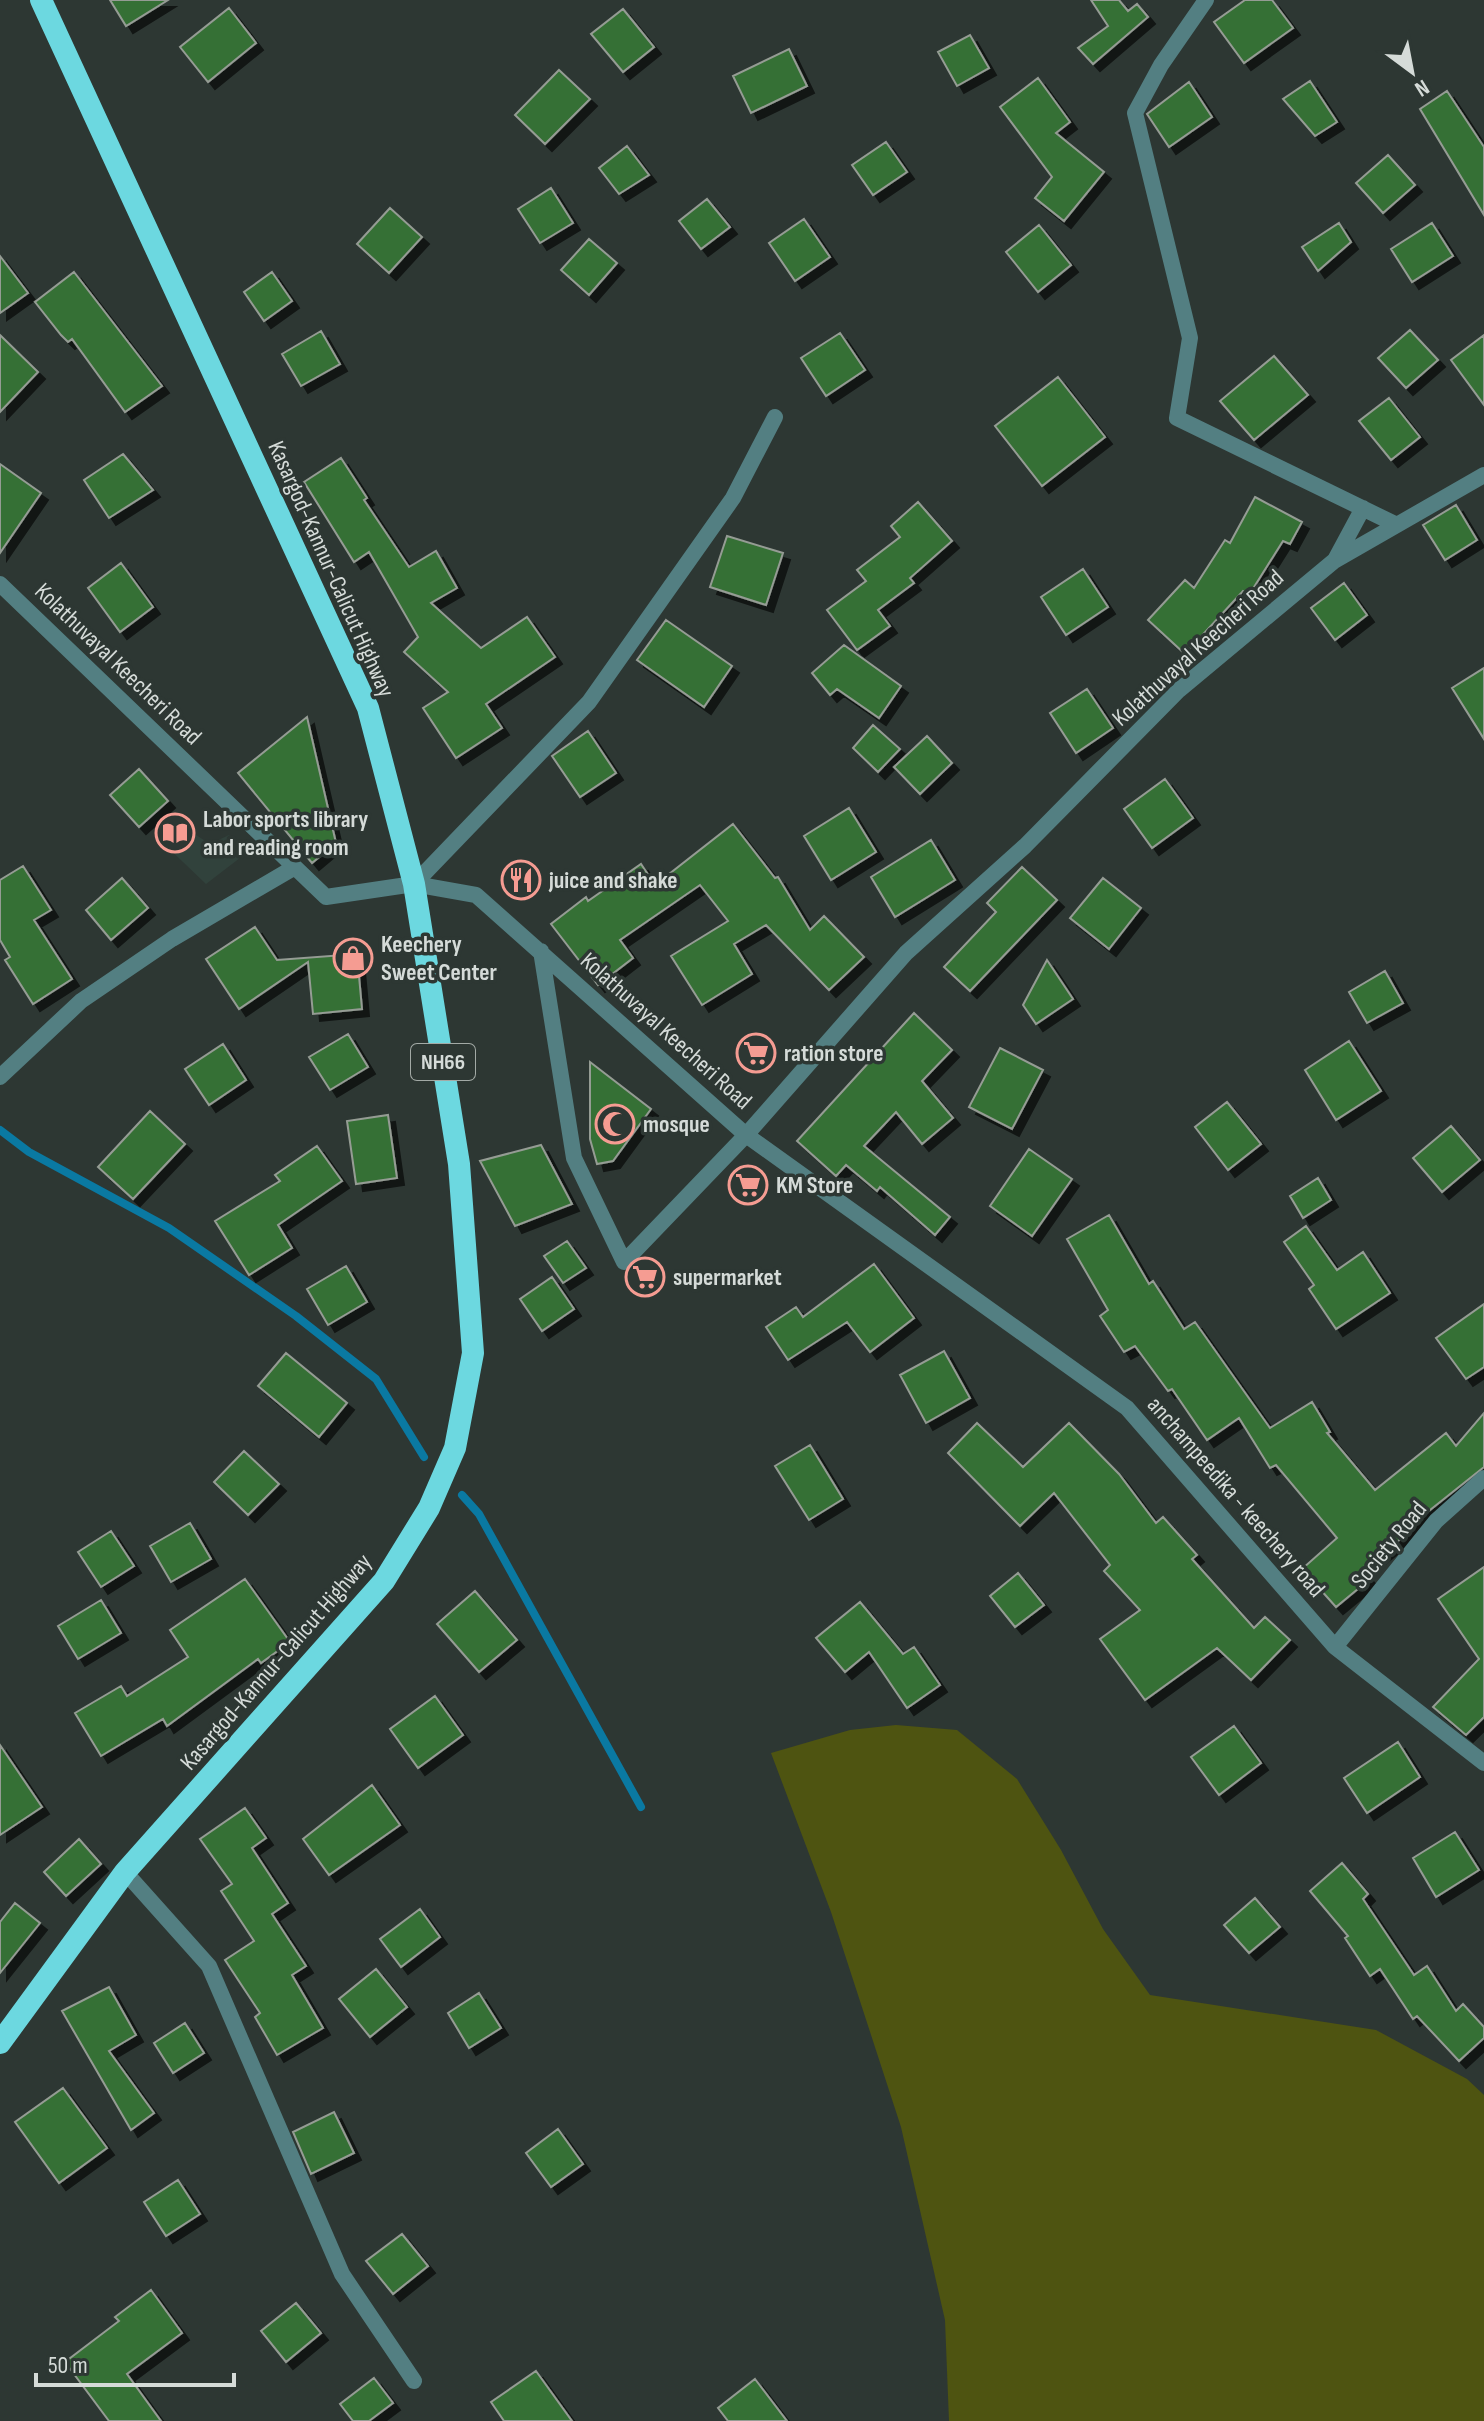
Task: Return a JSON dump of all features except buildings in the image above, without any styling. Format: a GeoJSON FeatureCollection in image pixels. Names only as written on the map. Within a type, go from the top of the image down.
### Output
{"type":"FeatureCollection","features":[{"type":"Feature","properties":{"kind":"highway","name":"Kasargod-Kannur-Calicut Highway"},"geometry":{"type":"LineString","coordinates":[[0,2043],[125,1872],[384,1581],[429,1508],[455,1448],[473,1353],[459,1164],[414,884],[368,708],[41,0]]}},
{"type":"Feature","properties":{"kind":"street"},"geometry":{"type":"LineString","coordinates":[[1206,0],[1161,65],[1135,113],[1190,338],[1177,418],[1397,525]]}},
{"type":"Feature","properties":{"kind":"street"},"geometry":{"type":"LineString","coordinates":[[414,884],[589,702],[733,498],[775,417]]}},
{"type":"Feature","properties":{"kind":"street","name":"Kolathuvayal Keecheri Road"},"geometry":{"type":"LineString","coordinates":[[0,584],[326,897],[414,884],[476,895],[746,1135],[906,953],[1025,846],[1179,690],[1334,561],[1484,475]]}},
{"type":"Feature","properties":{"kind":"street"},"geometry":{"type":"LineString","coordinates":[[1334,561],[1363,508]]}},
{"type":"Feature","properties":{"kind":"street"},"geometry":{"type":"LineString","coordinates":[[0,1077],[81,1001],[172,939],[295,867]]}},
{"type":"Feature","properties":{"kind":"street"},"geometry":{"type":"LineString","coordinates":[[541,951],[574,1158],[624,1262],[746,1135]]}},
{"type":"Feature","properties":{"kind":"street","name":"anchampeedika - keechery road"},"geometry":{"type":"LineString","coordinates":[[746,1135],[1127,1408],[1335,1647],[1484,1763]]}},
{"type":"Feature","properties":{"kind":"street","name":"Society Road"},"geometry":{"type":"LineString","coordinates":[[1335,1647],[1436,1521],[1484,1478]]}},
{"type":"Feature","properties":{"kind":"street"},"geometry":{"type":"LineString","coordinates":[[125,1872],[209,1966],[342,2274],[414,2381]]}},
{"type":"Feature","properties":{"kind":"shaded area"},"geometry":{"type":"Polygon","coordinates":[[[176,822],[210,844],[229,835],[249,851],[206,884],[161,841],[176,822]]]}},
{"type":"Feature","properties":{"kind":"green space"},"geometry":{"type":"Polygon","coordinates":[[[896,1725],[957,1730],[1017,1779],[1061,1850],[1103,1929],[1150,1995],[1376,2030],[1467,2079],[1484,2095],[1484,2421],[949,2421],[945,2320],[901,2127],[831,1912],[771,1753],[850,1730],[896,1725]]]}},
{"type":"Feature","properties":{"kind":"waterway"},"geometry":{"type":"LineString","coordinates":[[0,1130],[29,1152],[169,1228],[296,1316],[376,1379],[424,1457]]}},
{"type":"Feature","properties":{"kind":"waterway"},"geometry":{"type":"LineString","coordinates":[[462,1495],[479,1514],[641,1807]]}},
{"type":"Feature","properties":{"kind":"place","name":"Labor sports library and reading room"},"geometry":{"type":"Point","coordinates":[175,833]}},
{"type":"Feature","properties":{"kind":"place","name":"juice and shake"},"geometry":{"type":"Point","coordinates":[521,880]}},
{"type":"Feature","properties":{"kind":"place","name":"Keechery Sweet Center"},"geometry":{"type":"Point","coordinates":[353,958]}},
{"type":"Feature","properties":{"kind":"place","name":"ration store"},"geometry":{"type":"Point","coordinates":[756,1053]}},
{"type":"Feature","properties":{"kind":"place","name":"mosque"},"geometry":{"type":"Point","coordinates":[615,1124]}},
{"type":"Feature","properties":{"kind":"place","name":"KM Store"},"geometry":{"type":"Point","coordinates":[748,1185]}},
{"type":"Feature","properties":{"kind":"place","name":"supermarket"},"geometry":{"type":"Point","coordinates":[645,1277]}}]}
